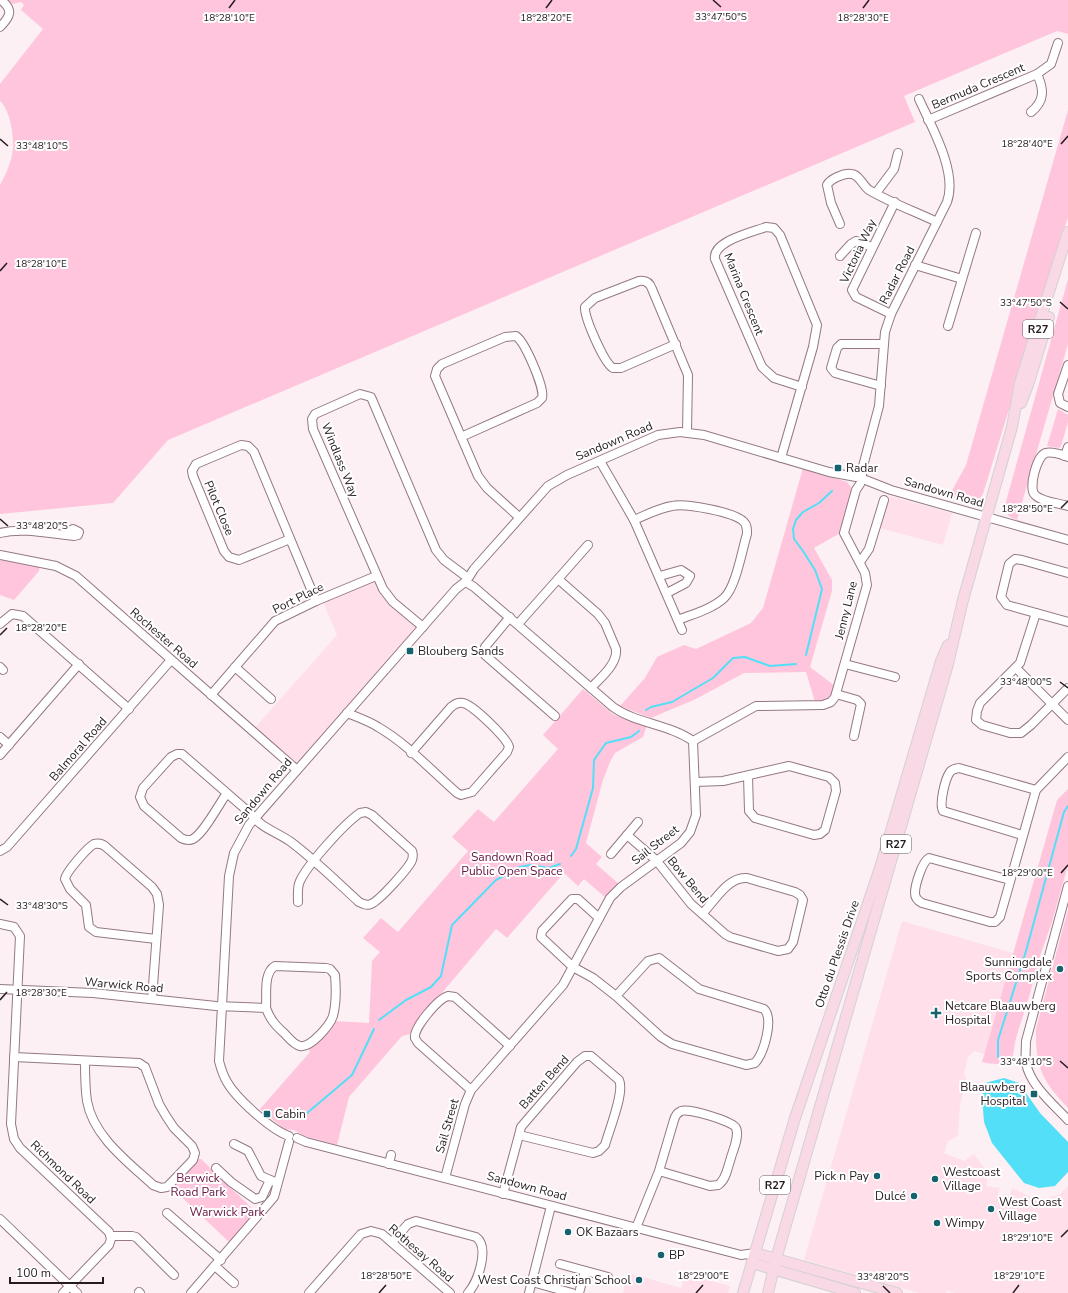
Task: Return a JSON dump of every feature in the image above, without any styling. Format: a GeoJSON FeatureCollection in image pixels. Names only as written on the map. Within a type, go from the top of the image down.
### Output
{"type":"FeatureCollection","features":[{"type":"Feature","properties":{"kind":"main road","name":"R27"},"geometry":{"type":"LineString","coordinates":[[1012,427],[1020,383],[1068,232]]}},
{"type":"Feature","properties":{"kind":"main road","name":"R27"},"geometry":{"type":"LineString","coordinates":[[986,518],[1012,427],[1028,385],[1068,252]]}},
{"type":"Feature","properties":{"kind":"main road","name":"Otto du Plessis Drive"},"geometry":{"type":"LineString","coordinates":[[768,1293],[776,1259],[948,664],[957,623],[986,518]]}},
{"type":"Feature","properties":{"kind":"main road","name":"Otto du Plessis Drive"},"geometry":{"type":"LineString","coordinates":[[744,1293],[795,1118],[880,868],[941,661],[957,623]]}},
{"type":"Feature","properties":{"kind":"main road","name":"Sandown Road"},"geometry":{"type":"LineString","coordinates":[[753,1258],[776,1259],[896,1293]]}},
{"type":"Feature","properties":{"kind":"main road","name":"Sandown Road"},"geometry":{"type":"LineString","coordinates":[[753,1258],[774,1269],[855,1293]]}},
{"type":"Feature","properties":{"kind":"street"},"geometry":{"type":"LineString","coordinates":[[0,27],[9,17],[10,9],[1,0]]}},
{"type":"Feature","properties":{"kind":"street","name":"Bermuda Crescent"},"geometry":{"type":"LineString","coordinates":[[928,120],[1037,74],[1051,64],[1058,43]]}},
{"type":"Feature","properties":{"kind":"street","name":"Bermuda Crescent"},"geometry":{"type":"LineString","coordinates":[[1031,112],[1039,105],[1043,90],[1037,74]]}},
{"type":"Feature","properties":{"kind":"street","name":"Radar Road"},"geometry":{"type":"LineString","coordinates":[[859,480],[879,406],[883,344],[891,314],[949,196],[950,178],[947,164],[919,99]]}},
{"type":"Feature","properties":{"kind":"street"},"geometry":{"type":"LineString","coordinates":[[876,193],[894,169],[898,153]]}},
{"type":"Feature","properties":{"kind":"street"},"geometry":{"type":"LineString","coordinates":[[840,224],[826,191],[829,182],[846,174],[856,176],[866,188],[937,222]]}},
{"type":"Feature","properties":{"kind":"street","name":"Victoria Way"},"geometry":{"type":"LineString","coordinates":[[891,314],[861,300],[852,293],[852,288],[895,202]]}},
{"type":"Feature","properties":{"kind":"street","name":"Marina Crescent"},"geometry":{"type":"LineString","coordinates":[[781,458],[802,387],[813,347],[817,325],[780,235],[775,229],[768,226],[724,243],[716,250],[715,258],[762,367],[774,378],[802,387]]}},
{"type":"Feature","properties":{"kind":"street"},"geometry":{"type":"LineString","coordinates":[[948,326],[976,233]]}},
{"type":"Feature","properties":{"kind":"street"},"geometry":{"type":"LineString","coordinates":[[840,256],[851,244],[856,241],[872,247]]}},
{"type":"Feature","properties":{"kind":"street"},"geometry":{"type":"LineString","coordinates":[[915,265],[962,279]]}},
{"type":"Feature","properties":{"kind":"street"},"geometry":{"type":"LineString","coordinates":[[676,344],[621,368],[613,368],[606,362],[586,316],[586,307],[595,298],[638,281],[647,282],[651,286],[676,344],[688,375],[687,432]]}},
{"type":"Feature","properties":{"kind":"street"},"geometry":{"type":"LineString","coordinates":[[461,437],[537,403],[542,398],[542,389],[523,343],[516,336],[505,337],[442,364],[437,369],[435,376],[461,437],[481,482],[519,517]]}},
{"type":"Feature","properties":{"kind":"street"},"geometry":{"type":"LineString","coordinates":[[881,386],[835,373],[831,368],[837,348],[841,344],[883,344]]}},
{"type":"Feature","properties":{"kind":"street"},"geometry":{"type":"LineString","coordinates":[[1065,406],[1058,396],[1068,365]]}},
{"type":"Feature","properties":{"kind":"street","name":"Windlass Way"},"geometry":{"type":"LineString","coordinates":[[423,627],[388,596],[376,576],[312,424],[312,419],[319,411],[360,394],[367,395],[372,399],[436,550],[465,578]]}},
{"type":"Feature","properties":{"kind":"street","name":"Sandown Road"},"geometry":{"type":"LineString","coordinates":[[753,1258],[306,1142],[290,1140],[263,1119],[233,1091],[221,1068],[219,1055],[230,868],[237,846],[244,832],[254,819],[541,492],[555,481],[658,435],[687,432],[704,435],[872,483],[986,518],[1068,540]]}},
{"type":"Feature","properties":{"kind":"street","name":"Pilot Close"},"geometry":{"type":"LineString","coordinates":[[290,539],[239,560],[229,557],[224,551],[193,476],[192,471],[196,464],[241,445],[252,448],[316,601]]}},
{"type":"Feature","properties":{"kind":"street"},"geometry":{"type":"LineString","coordinates":[[1068,447],[1067,456],[1050,452],[1042,456],[1032,487],[1033,492],[1038,497],[1068,506]]}},
{"type":"Feature","properties":{"kind":"street"},"geometry":{"type":"LineString","coordinates":[[600,461],[634,520],[660,576],[682,630]]}},
{"type":"Feature","properties":{"kind":"street","name":"Jenny Lane"},"geometry":{"type":"LineString","coordinates":[[836,694],[866,589],[866,577],[860,562],[844,533],[859,480]]}},
{"type":"Feature","properties":{"kind":"street"},"geometry":{"type":"LineString","coordinates":[[860,562],[869,549],[884,500]]}},
{"type":"Feature","properties":{"kind":"street"},"geometry":{"type":"LineString","coordinates":[[634,520],[664,508],[689,505],[736,517],[744,521],[747,526],[747,534],[732,586],[728,594],[714,604],[678,620]]}},
{"type":"Feature","properties":{"kind":"street"},"geometry":{"type":"LineString","coordinates":[[0,533],[20,531],[63,534]]}},
{"type":"Feature","properties":{"kind":"street"},"geometry":{"type":"LineString","coordinates":[[518,624],[588,544]]}},
{"type":"Feature","properties":{"kind":"street","name":"Rochester Road"},"geometry":{"type":"LineString","coordinates":[[0,556],[56,566],[71,572],[297,770]]}},
{"type":"Feature","properties":{"kind":"street"},"geometry":{"type":"LineString","coordinates":[[1068,573],[1022,560],[1015,560],[1009,564],[1001,593],[1001,600],[1008,605],[1068,622]]}},
{"type":"Feature","properties":{"kind":"street"},"geometry":{"type":"LineString","coordinates":[[660,576],[678,570],[686,572],[690,576],[686,583],[667,593]]}},
{"type":"Feature","properties":{"kind":"street","name":"Port Place"},"geometry":{"type":"LineString","coordinates":[[211,695],[275,621],[316,601],[376,576]]}},
{"type":"Feature","properties":{"kind":"street"},"geometry":{"type":"LineString","coordinates":[[465,578],[617,710],[677,732],[693,741],[756,706],[823,705],[831,702],[836,694],[861,703],[854,736]]}},
{"type":"Feature","properties":{"kind":"street"},"geometry":{"type":"LineString","coordinates":[[558,580],[598,614],[605,623],[616,649],[617,654],[613,662],[591,688]]}},
{"type":"Feature","properties":{"kind":"street"},"geometry":{"type":"LineString","coordinates":[[1036,613],[1022,658],[1016,668],[980,703],[976,716],[979,723],[1010,733],[1021,733],[1068,688]]}},
{"type":"Feature","properties":{"kind":"street"},"geometry":{"type":"LineString","coordinates":[[0,624],[12,614],[23,616],[129,708]]}},
{"type":"Feature","properties":{"kind":"street"},"geometry":{"type":"LineString","coordinates":[[510,617],[485,647],[485,655],[555,716]]}},
{"type":"Feature","properties":{"kind":"street","name":"Balmoral Road"},"geometry":{"type":"LineString","coordinates":[[0,851],[7,847],[171,660]]}},
{"type":"Feature","properties":{"kind":"street"},"geometry":{"type":"LineString","coordinates":[[0,755],[79,664]]}},
{"type":"Feature","properties":{"kind":"street"},"geometry":{"type":"LineString","coordinates":[[845,664],[895,677]]}},
{"type":"Feature","properties":{"kind":"street"},"geometry":{"type":"LineString","coordinates":[[235,667],[271,698]]}},
{"type":"Feature","properties":{"kind":"street"},"geometry":{"type":"LineString","coordinates":[[1016,668],[1068,720]]}},
{"type":"Feature","properties":{"kind":"street"},"geometry":{"type":"LineString","coordinates":[[347,713],[377,726],[390,734],[411,753],[457,793],[463,795],[472,792],[507,752],[509,747],[504,738],[471,708],[465,704],[458,703],[451,707],[411,753]]}},
{"type":"Feature","properties":{"kind":"street"},"geometry":{"type":"LineString","coordinates":[[0,737],[9,745]]}},
{"type":"Feature","properties":{"kind":"street","name":"Sail Street"},"geometry":{"type":"LineString","coordinates":[[445,1178],[465,1104],[471,1090],[561,989],[614,893],[656,860],[681,843],[690,832],[696,815],[693,741]]}},
{"type":"Feature","properties":{"kind":"street"},"geometry":{"type":"LineString","coordinates":[[227,793],[201,831],[195,838],[189,840],[181,838],[144,806],[140,800],[143,788],[171,757],[177,754],[185,756],[227,793],[258,823],[292,843],[313,862],[359,902],[370,905],[378,899],[411,863],[413,856],[410,848],[372,815],[366,812],[360,813],[313,862],[299,883],[298,902]]}},
{"type":"Feature","properties":{"kind":"street"},"geometry":{"type":"LineString","coordinates":[[1010,880],[933,858],[927,859],[923,865],[915,893],[919,901],[990,922],[996,922],[1000,917],[1036,790],[1068,757]]}},
{"type":"Feature","properties":{"kind":"street"},"geometry":{"type":"LineString","coordinates":[[695,782],[723,781],[789,766],[831,779],[835,783],[836,791],[825,830],[820,834],[814,835],[755,818],[749,811],[748,776]]}},
{"type":"Feature","properties":{"kind":"street"},"geometry":{"type":"LineString","coordinates":[[1022,835],[943,811],[941,802],[949,774],[954,769],[959,768],[1036,790]]}},
{"type":"Feature","properties":{"kind":"street"},"geometry":{"type":"LineString","coordinates":[[611,854],[638,822]]}},
{"type":"Feature","properties":{"kind":"street","name":"Bow Bend"},"geometry":{"type":"LineString","coordinates":[[627,835],[656,860],[682,894],[702,914],[727,936],[783,951],[792,945],[804,903],[802,897],[795,892],[747,878],[740,878],[730,883],[702,914]]}},
{"type":"Feature","properties":{"kind":"street"},"geometry":{"type":"LineString","coordinates":[[152,999],[156,939],[158,904],[155,890],[106,846],[99,843],[93,845],[70,869],[65,879],[70,889],[86,905],[89,927],[96,932],[156,939]]}},
{"type":"Feature","properties":{"kind":"street"},"geometry":{"type":"LineString","coordinates":[[1068,886],[1026,1041],[1026,1063],[1039,1088],[1068,1120]]}},
{"type":"Feature","properties":{"kind":"street"},"geometry":{"type":"LineString","coordinates":[[599,918],[578,899],[572,899],[542,932],[542,939],[573,967],[593,978],[616,996],[661,1037],[672,1044],[749,1065],[756,1061],[762,1049],[769,1020],[768,1014],[764,1009],[699,989],[659,958],[648,961],[616,996]]}},
{"type":"Feature","properties":{"kind":"street","name":"Richmond Road"},"geometry":{"type":"LineString","coordinates":[[0,924],[14,926],[20,933],[11,1124],[14,1139],[20,1148],[109,1232],[111,1236]]}},
{"type":"Feature","properties":{"kind":"street"},"geometry":{"type":"LineString","coordinates":[[275,966],[326,968],[335,975],[332,1018],[314,1041],[306,1046],[299,1046],[293,1042],[273,1023],[266,1008],[268,976],[271,969],[275,966]]}},
{"type":"Feature","properties":{"kind":"street","name":"Warwick Road"},"geometry":{"type":"LineString","coordinates":[[0,989],[93,993],[222,1006],[266,1008]]}},
{"type":"Feature","properties":{"kind":"street"},"geometry":{"type":"LineString","coordinates":[[471,1090],[418,1043],[415,1038],[416,1028],[440,1000],[448,996],[455,997],[510,1046]]}},
{"type":"Feature","properties":{"kind":"street","name":"Batten Bend"},"geometry":{"type":"LineString","coordinates":[[503,1194],[518,1135],[524,1122],[581,1058],[591,1056],[619,1080],[621,1084],[620,1094],[605,1145],[599,1151],[593,1153],[518,1135]]}},
{"type":"Feature","properties":{"kind":"street"},"geometry":{"type":"LineString","coordinates":[[14,1057],[139,1063],[147,1069],[159,1104],[174,1128],[192,1146],[195,1153],[193,1160],[167,1187],[161,1188],[153,1185],[113,1147],[103,1134],[93,1118],[87,1102],[84,1061]]}},
{"type":"Feature","properties":{"kind":"street"},"geometry":{"type":"LineString","coordinates":[[636,1228],[659,1171],[674,1120],[680,1111],[688,1110],[727,1122],[735,1126],[735,1141],[725,1177],[720,1184],[710,1186],[659,1171]]}},
{"type":"Feature","properties":{"kind":"street"},"geometry":{"type":"LineString","coordinates":[[191,1293],[270,1203],[279,1183],[290,1140]]}},
{"type":"Feature","properties":{"kind":"street"},"geometry":{"type":"LineString","coordinates":[[234,1144],[248,1151],[259,1174],[279,1183]]}},
{"type":"Feature","properties":{"kind":"street"},"geometry":{"type":"LineString","coordinates":[[389,1164],[391,1155]]}},
{"type":"Feature","properties":{"kind":"street"},"geometry":{"type":"LineString","coordinates":[[216,1168],[231,1182],[255,1199],[262,1196],[270,1180]]}},
{"type":"Feature","properties":{"kind":"street"},"geometry":{"type":"LineString","coordinates":[[529,1293],[551,1206]]}},
{"type":"Feature","properties":{"kind":"street"},"geometry":{"type":"LineString","coordinates":[[167,1213],[221,1260]]}},
{"type":"Feature","properties":{"kind":"street"},"geometry":{"type":"LineString","coordinates":[[0,1219],[78,1293]]}},
{"type":"Feature","properties":{"kind":"street"},"geometry":{"type":"LineString","coordinates":[[392,1242],[408,1224],[416,1221],[476,1237],[482,1243],[483,1252],[476,1279],[468,1293]]}},
{"type":"Feature","properties":{"kind":"street","name":"Rothesay Road"},"geometry":{"type":"LineString","coordinates":[[309,1293],[361,1234],[367,1231],[375,1231],[382,1234],[450,1293]]}},
{"type":"Feature","properties":{"kind":"street"},"geometry":{"type":"LineString","coordinates":[[64,1293],[109,1245],[111,1236],[136,1237],[174,1275]]}},
{"type":"Feature","properties":{"kind":"street"},"geometry":{"type":"LineString","coordinates":[[560,1264],[608,1277]]}},
{"type":"Feature","properties":{"kind":"street"},"geometry":{"type":"LineString","coordinates":[[215,1266],[234,1283]]}},
{"type":"Feature","properties":{"kind":"street"},"geometry":{"type":"LineString","coordinates":[[579,1293],[585,1271]]}},
{"type":"Feature","properties":{"kind":"street"},"geometry":{"type":"LineString","coordinates":[[532,1282],[572,1293]]}},
{"type":"Feature","properties":{"kind":"shaded area"},"geometry":{"type":"Polygon","coordinates":[[[889,496],[952,513],[943,545],[880,528],[889,496]]]}},
{"type":"Feature","properties":{"kind":"shaded area"},"geometry":{"type":"Polygon","coordinates":[[[376,577],[382,590],[422,628],[297,771],[252,731],[337,635],[322,599],[376,577]]]}},
{"type":"Feature","properties":{"kind":"shaded area"},"geometry":{"type":"Polygon","coordinates":[[[902,921],[1013,953],[984,1054],[974,1051],[968,1057],[964,1073],[966,1078],[960,1105],[958,1136],[948,1141],[944,1153],[964,1161],[974,1154],[987,1172],[984,1174],[987,1177],[987,1186],[1000,1188],[998,1195],[1004,1196],[1005,1194],[1010,1196],[1012,1188],[1031,1197],[1048,1198],[1060,1194],[1068,1186],[1068,1293],[954,1293],[947,1290],[946,1293],[919,1293],[804,1260],[902,921]]]}},
{"type":"Feature","properties":{"kind":"shaded area","name":"West Coast Christian School"},"geometry":{"type":"Polygon","coordinates":[[[628,1273],[681,1288],[685,1274],[730,1286],[728,1293],[623,1293],[628,1273]]]}},
{"type":"Feature","properties":{"kind":"green space"},"geometry":{"type":"Polygon","coordinates":[[[5,0],[1068,0],[1068,34],[1057,31],[904,96],[915,122],[168,440],[113,503],[0,514],[0,185],[10,163],[13,142],[7,112],[0,101],[0,84],[43,29],[21,10],[24,5],[21,2],[12,4],[5,0]]]}},
{"type":"Feature","properties":{"kind":"green space"},"geometry":{"type":"Polygon","coordinates":[[[1068,110],[1068,217],[983,494],[980,499],[976,501],[963,501],[949,496],[966,465],[1068,110]]]}},
{"type":"Feature","properties":{"kind":"green space"},"geometry":{"type":"Polygon","coordinates":[[[1068,279],[1068,344],[1017,520],[1008,515],[1005,511],[1005,505],[1068,279]]]}},
{"type":"Feature","properties":{"kind":"green space"},"geometry":{"type":"Polygon","coordinates":[[[1058,409],[1068,415],[1068,422],[1061,446],[1059,448],[1047,446],[1058,409]]]}},
{"type":"Feature","properties":{"kind":"green space"},"geometry":{"type":"Polygon","coordinates":[[[803,468],[847,482],[853,490],[842,532],[814,548],[832,580],[832,591],[810,667],[835,686],[833,694],[827,701],[815,702],[806,672],[744,673],[696,699],[651,718],[620,706],[645,678],[657,657],[684,645],[696,649],[751,623],[763,608],[803,468]]]}},
{"type":"Feature","properties":{"kind":"green space"},"geometry":{"type":"Polygon","coordinates":[[[0,559],[40,566],[39,571],[14,600],[0,595],[0,559]]]}},
{"type":"Feature","properties":{"kind":"green space","name":"Sandown Road Public Open Space"},"geometry":{"type":"Polygon","coordinates":[[[583,689],[614,715],[647,725],[643,737],[615,753],[610,762],[603,780],[586,843],[602,857],[596,864],[619,884],[606,898],[584,879],[578,886],[564,873],[507,938],[496,929],[413,1027],[411,1034],[402,1036],[349,1097],[337,1145],[304,1136],[294,1130],[284,1129],[260,1109],[310,1052],[309,1049],[333,1021],[369,1023],[372,961],[380,952],[363,938],[381,918],[398,932],[468,851],[452,837],[478,809],[494,822],[558,749],[543,735],[583,689]]]}},
{"type":"Feature","properties":{"kind":"green space"},"geometry":{"type":"Polygon","coordinates":[[[1068,789],[1068,865],[1016,1038],[1012,1060],[1002,1064],[982,1062],[1057,800],[1068,789]]]}},
{"type":"Feature","properties":{"kind":"green space","name":"Sunningdale Sports Complex"},"geometry":{"type":"Polygon","coordinates":[[[1068,909],[1068,1108],[1052,1090],[1042,1073],[1037,1054],[1036,1029],[1068,909]]]}},
{"type":"Feature","properties":{"kind":"green space"},"geometry":{"type":"Polygon","coordinates":[[[198,1159],[201,1159],[257,1213],[230,1243],[171,1187],[198,1159]]]}},
{"type":"Feature","properties":{"kind":"water"},"geometry":{"type":"Polygon","coordinates":[[[1004,1078],[1019,1083],[1040,1113],[1068,1142],[1068,1172],[1055,1186],[1039,1188],[1024,1183],[992,1143],[984,1122],[982,1097],[985,1083],[1004,1078]]]}},
{"type":"Feature","properties":{"kind":"waterway"},"geometry":{"type":"LineString","coordinates":[[806,655],[822,589],[815,570],[794,539],[793,529],[796,520],[803,512],[819,503],[832,491]]}},
{"type":"Feature","properties":{"kind":"waterway"},"geometry":{"type":"LineString","coordinates":[[646,710],[651,707],[672,702],[713,678],[733,658],[745,657],[770,666],[796,664]]}},
{"type":"Feature","properties":{"kind":"waterway"},"geometry":{"type":"LineString","coordinates":[[571,856],[576,849],[593,788],[594,760],[606,743],[631,737],[639,731]]}},
{"type":"Feature","properties":{"kind":"waterway"},"geometry":{"type":"LineString","coordinates":[[998,1057],[998,1040],[1026,951],[1064,812],[1068,806]]}},
{"type":"Feature","properties":{"kind":"waterway"},"geometry":{"type":"LineString","coordinates":[[379,1020],[406,1000],[431,987],[441,976],[452,925],[496,880],[520,867],[530,865],[549,868],[560,864]]}},
{"type":"Feature","properties":{"kind":"waterway"},"geometry":{"type":"LineString","coordinates":[[300,1119],[352,1075],[374,1029]]}},
{"type":"Feature","properties":{"kind":"place","name":"Radar"},"geometry":{"type":"Point","coordinates":[838,468]}},
{"type":"Feature","properties":{"kind":"place","name":"Blouberg Sands"},"geometry":{"type":"Point","coordinates":[410,651]}},
{"type":"Feature","properties":{"kind":"place","name":"Sunningdale Sports Complex"},"geometry":{"type":"Point","coordinates":[1060,969]}},
{"type":"Feature","properties":{"kind":"place","name":"Netcare Blaauwberg Hospital"},"geometry":{"type":"Point","coordinates":[936,1013]}},
{"type":"Feature","properties":{"kind":"place","name":"Blaauwberg Hospital"},"geometry":{"type":"Point","coordinates":[1034,1094]}},
{"type":"Feature","properties":{"kind":"place","name":"Cabin"},"geometry":{"type":"Point","coordinates":[267,1114]}},
{"type":"Feature","properties":{"kind":"place","name":"Pick n Pay"},"geometry":{"type":"Point","coordinates":[877,1176]}},
{"type":"Feature","properties":{"kind":"place","name":"Westcoast Village"},"geometry":{"type":"Point","coordinates":[935,1179]}},
{"type":"Feature","properties":{"kind":"place","name":"Dulcé"},"geometry":{"type":"Point","coordinates":[914,1196]}},
{"type":"Feature","properties":{"kind":"place","name":"West Coast Village"},"geometry":{"type":"Point","coordinates":[991,1209]}},
{"type":"Feature","properties":{"kind":"place","name":"Wimpy"},"geometry":{"type":"Point","coordinates":[937,1223]}},
{"type":"Feature","properties":{"kind":"place","name":"OK Bazaars"},"geometry":{"type":"Point","coordinates":[568,1232]}},
{"type":"Feature","properties":{"kind":"place","name":"BP"},"geometry":{"type":"Point","coordinates":[661,1255]}},
{"type":"Feature","properties":{"kind":"place","name":"West Coast Christian School"},"geometry":{"type":"Point","coordinates":[639,1280]}},
{"type":"Feature","properties":{"kind":"park label","name":"Berwick Road Park"},"geometry":{"type":"Point","coordinates":[198,1185]}},
{"type":"Feature","properties":{"kind":"park label","name":"Warwick Park"},"geometry":{"type":"Point","coordinates":[227,1212]}}]}
